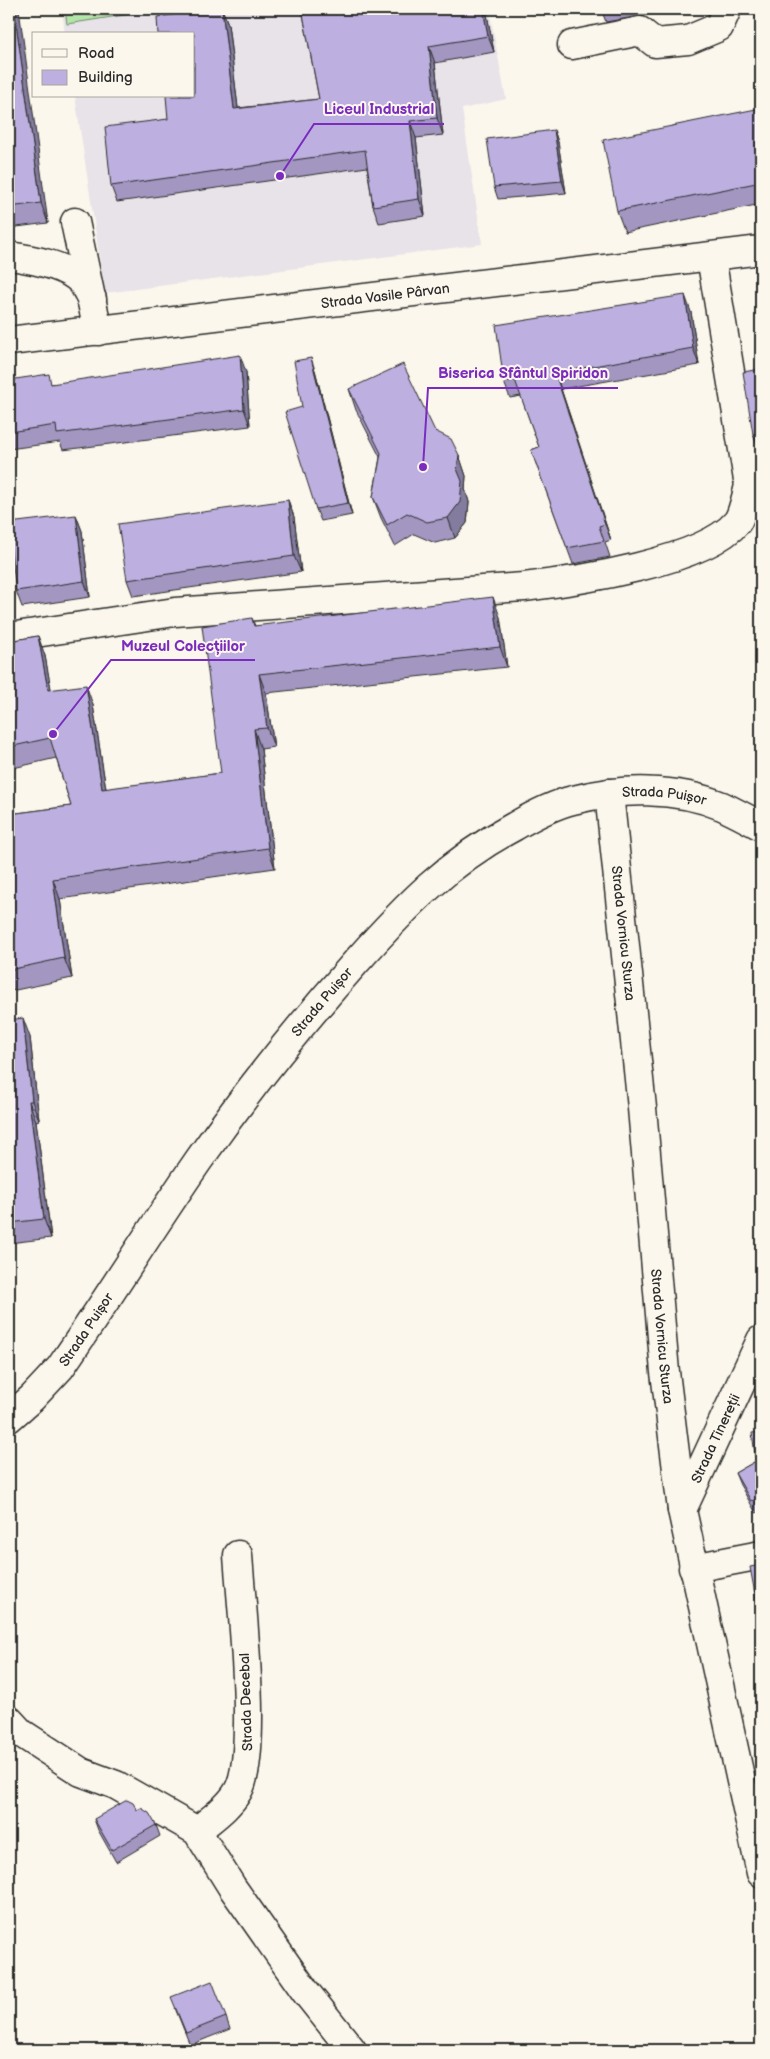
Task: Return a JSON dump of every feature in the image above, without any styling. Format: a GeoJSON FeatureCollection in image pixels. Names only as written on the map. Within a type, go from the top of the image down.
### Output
{"type":"FeatureCollection","features":[{"type":"Feature","properties":{"kind":"street"},"geometry":{"type":"LineString","coordinates":[[572,45],[640,31],[654,43],[688,40],[719,27],[727,9]]}},
{"type":"Feature","properties":{"kind":"street"},"geometry":{"type":"LineString","coordinates":[[76,222],[98,331]]}},
{"type":"Feature","properties":{"kind":"street","name":"Strada Vasile Pârvan"},"geometry":{"type":"LineString","coordinates":[[9,342],[761,250]]}},
{"type":"Feature","properties":{"kind":"street"},"geometry":{"type":"LineString","coordinates":[[9,256],[46,264],[67,272],[82,282],[92,301]]}},
{"type":"Feature","properties":{"kind":"street"},"geometry":{"type":"LineString","coordinates":[[9,637],[175,612],[524,587],[580,580],[640,566],[706,545],[737,521],[749,486],[711,257]]}},
{"type":"Feature","properties":{"kind":"street","name":"Strada Puișor"},"geometry":{"type":"LineString","coordinates":[[9,1418],[32,1398],[60,1368],[199,1160],[282,1048],[397,916],[437,878],[480,844],[528,818],[571,800],[609,793],[654,791],[686,795],[721,806],[761,826]]}},
{"type":"Feature","properties":{"kind":"street","name":"Strada Vornicu Sturza"},"geometry":{"type":"LineString","coordinates":[[609,793],[642,1108],[665,1372],[682,1510],[693,1568],[761,1873]]}},
{"type":"Feature","properties":{"kind":"street","name":"Strada Tinereții"},"geometry":{"type":"LineString","coordinates":[[682,1510],[761,1340]]}},
{"type":"Feature","properties":{"kind":"street","name":"Strada Decebal"},"geometry":{"type":"LineString","coordinates":[[197,1831],[220,1812],[239,1790],[247,1759],[247,1686],[238,1555]]}},
{"type":"Feature","properties":{"kind":"street"},"geometry":{"type":"LineString","coordinates":[[693,1568],[761,1555]]}},
{"type":"Feature","properties":{"kind":"street"},"geometry":{"type":"LineString","coordinates":[[9,1720],[20,1733],[81,1772],[116,1786],[197,1831],[232,1887],[305,1991],[352,2050]]}},
{"type":"Feature","properties":{"kind":"shaded area"},"geometry":{"type":"Polygon","coordinates":[[[62,9],[489,9],[506,99],[462,109],[482,244],[105,293],[75,98],[195,98],[195,32],[65,32],[62,9]]]}},
{"type":"Feature","properties":{"kind":"green space"},"geometry":{"type":"Polygon","coordinates":[[[65,9],[163,9],[67,24],[65,9]]]}},
{"type":"Feature","properties":{"kind":"building"},"geometry":{"type":"Polygon","coordinates":[[[9,9],[14,9],[41,203],[9,207],[9,9]]]}},
{"type":"Feature","properties":{"kind":"building"},"geometry":{"type":"Polygon","coordinates":[[[222,9],[234,109],[319,99],[302,9],[483,9],[488,36],[429,46],[437,118],[410,121],[419,199],[373,206],[365,150],[111,186],[105,127],[168,119],[166,98],[195,98],[195,32],[158,32],[157,17],[222,9]]]}},
{"type":"Feature","properties":{"kind":"building"},"geometry":{"type":"Polygon","coordinates":[[[755,9],[761,9],[761,45],[755,9]]]}},
{"type":"Feature","properties":{"kind":"building"},"geometry":{"type":"Polygon","coordinates":[[[761,108],[761,182],[617,211],[603,140],[761,108]]]}},
{"type":"Feature","properties":{"kind":"building"},"geometry":{"type":"Polygon","coordinates":[[[554,130],[562,181],[494,187],[487,139],[554,130]]]}},
{"type":"Feature","properties":{"kind":"building"},"geometry":{"type":"Polygon","coordinates":[[[685,295],[693,348],[555,373],[605,524],[599,526],[604,541],[567,548],[531,450],[539,447],[515,380],[504,382],[496,325],[685,295]]]}},
{"type":"Feature","properties":{"kind":"building"},"geometry":{"type":"Polygon","coordinates":[[[240,355],[244,409],[57,434],[56,425],[9,432],[9,380],[49,374],[51,384],[240,355]]]}},
{"type":"Feature","properties":{"kind":"building"},"geometry":{"type":"Polygon","coordinates":[[[311,358],[348,503],[316,509],[285,412],[302,407],[294,361],[311,358]]]}},
{"type":"Feature","properties":{"kind":"building"},"geometry":{"type":"Polygon","coordinates":[[[403,364],[435,431],[451,439],[459,455],[457,469],[462,481],[460,502],[448,518],[427,522],[407,513],[387,525],[373,497],[381,453],[349,389],[403,364]]]}},
{"type":"Feature","properties":{"kind":"building"},"geometry":{"type":"Polygon","coordinates":[[[761,369],[761,433],[753,434],[743,372],[761,369]]]}},
{"type":"Feature","properties":{"kind":"building"},"geometry":{"type":"Polygon","coordinates":[[[288,500],[294,556],[127,580],[118,524],[288,500]]]}},
{"type":"Feature","properties":{"kind":"building"},"geometry":{"type":"Polygon","coordinates":[[[76,515],[84,581],[16,591],[9,523],[76,515]]]}},
{"type":"Feature","properties":{"kind":"building"},"geometry":{"type":"Polygon","coordinates":[[[493,597],[500,647],[259,674],[267,728],[254,729],[268,848],[53,879],[64,958],[9,970],[9,814],[71,806],[50,738],[9,747],[9,641],[38,636],[48,690],[86,685],[102,789],[221,773],[202,626],[252,618],[254,626],[493,597]]]}},
{"type":"Feature","properties":{"kind":"building"},"geometry":{"type":"Polygon","coordinates":[[[23,1018],[32,1101],[29,1101],[44,1219],[9,1223],[9,1020],[23,1018]]]}},
{"type":"Feature","properties":{"kind":"building"},"geometry":{"type":"Polygon","coordinates":[[[761,1432],[761,1498],[751,1501],[735,1473],[756,1461],[752,1433],[761,1432]]]}},
{"type":"Feature","properties":{"kind":"building"},"geometry":{"type":"Polygon","coordinates":[[[761,1565],[761,1627],[750,1567],[761,1565]]]}},
{"type":"Feature","properties":{"kind":"building"},"geometry":{"type":"Polygon","coordinates":[[[127,1800],[133,1803],[137,1810],[141,1808],[149,1813],[156,1825],[112,1850],[94,1819],[127,1800]]]}},
{"type":"Feature","properties":{"kind":"building"},"geometry":{"type":"Polygon","coordinates":[[[212,1981],[226,2017],[186,2033],[171,1997],[212,1981]]]}},
{"type":"Feature","properties":{"kind":"place","name":"Liceul Industrial"},"geometry":{"type":"Point","coordinates":[280,176]}},
{"type":"Feature","properties":{"kind":"place","name":"Biserica Sfântul Spiridon"},"geometry":{"type":"Point","coordinates":[423,467]}},
{"type":"Feature","properties":{"kind":"place","name":"Muzeul Colecțiilor"},"geometry":{"type":"Point","coordinates":[53,734]}}]}
